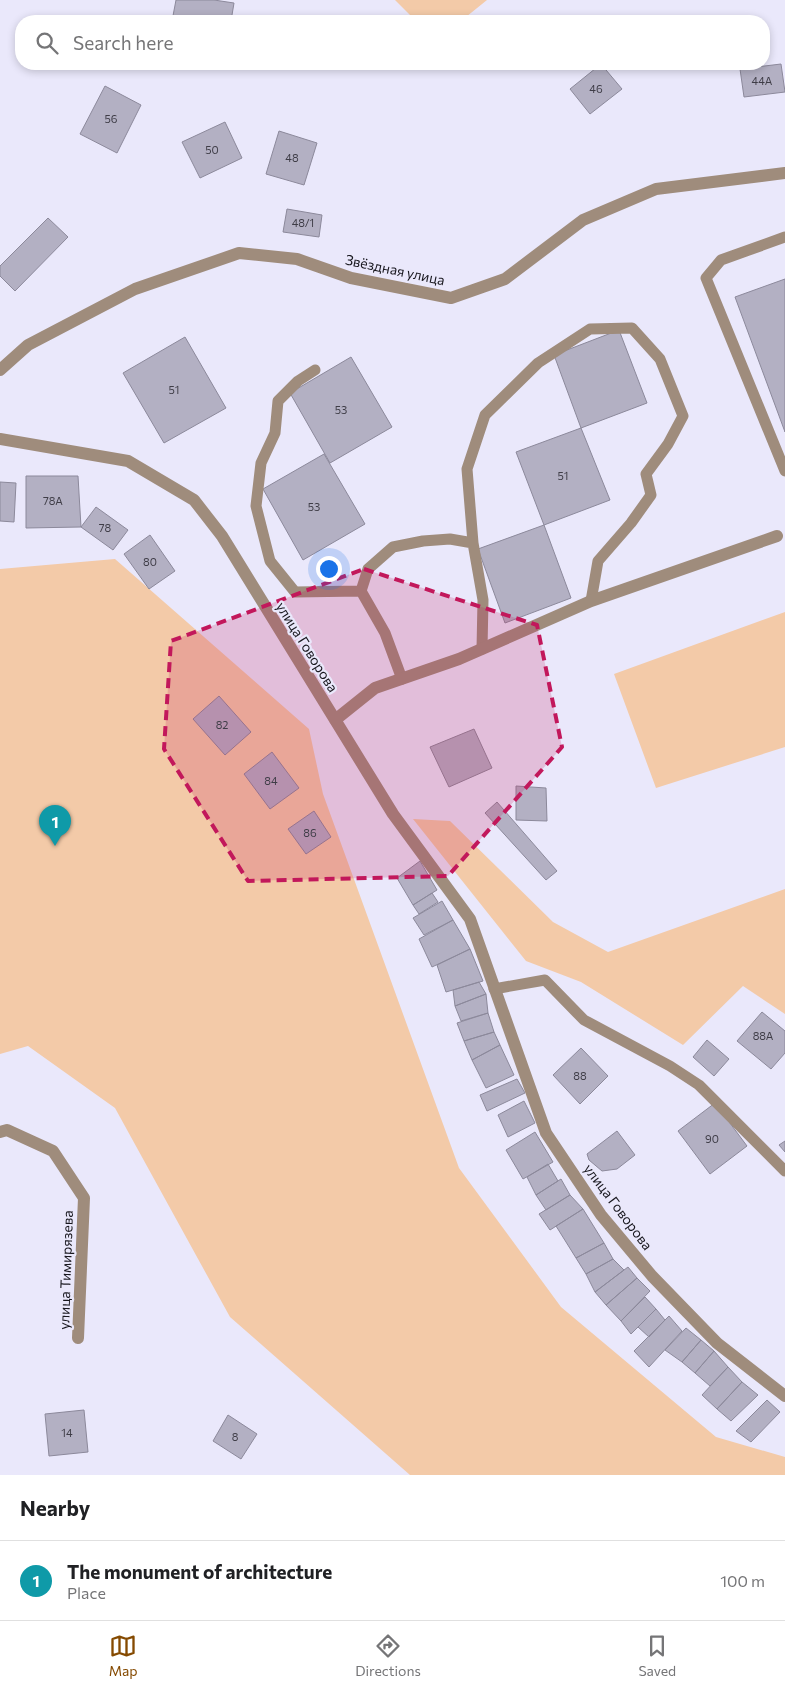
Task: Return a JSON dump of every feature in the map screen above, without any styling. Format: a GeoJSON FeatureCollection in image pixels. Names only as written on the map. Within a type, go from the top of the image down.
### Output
{"type":"FeatureCollection","features":[{"type":"Feature","properties":{"kind":"street","name":"Звёздная улица"},"geometry":{"type":"LineString","coordinates":[[0,370],[28,345],[135,289],[238,253],[297,259],[350,278],[451,298],[505,279],[583,220],[656,189],[785,173]]}},
{"type":"Feature","properties":{"kind":"street","name":"улица Говорова"},"geometry":{"type":"LineString","coordinates":[[0,439],[128,461],[194,500],[222,536],[392,814],[470,919],[546,1133],[602,1215],[652,1276],[717,1343],[785,1396]]}},
{"type":"Feature","properties":{"kind":"street"},"geometry":{"type":"LineString","coordinates":[[335,720],[375,688],[459,659],[591,601],[777,536]]}},
{"type":"Feature","properties":{"kind":"street","name":"улица Тимирязева"},"geometry":{"type":"LineString","coordinates":[[0,1132],[7,1130],[53,1151],[84,1198],[78,1338]]}},
{"type":"Feature","properties":{"kind":"lane"},"geometry":{"type":"LineString","coordinates":[[785,238],[720,260],[706,278],[785,472]]}},
{"type":"Feature","properties":{"kind":"lane"},"geometry":{"type":"LineString","coordinates":[[482,649],[483,600],[473,543],[467,470],[485,415],[538,363],[590,329],[632,328],[660,359],[683,416],[668,444],[646,474],[651,495],[631,523],[598,561],[591,601]]}},
{"type":"Feature","properties":{"kind":"lane"},"geometry":{"type":"LineString","coordinates":[[315,370],[298,381],[278,401],[275,433],[261,463],[256,506],[270,562],[295,592],[361,591]]}},
{"type":"Feature","properties":{"kind":"lane"},"geometry":{"type":"LineString","coordinates":[[402,679],[385,633],[361,591],[368,569],[393,547],[423,541],[450,539],[473,543]]}},
{"type":"Feature","properties":{"kind":"lane"},"geometry":{"type":"LineString","coordinates":[[494,989],[545,980],[584,1020],[670,1066],[699,1085],[785,1171]]}},
{"type":"Feature","properties":{"kind":"highlighted area"},"geometry":{"type":"Polygon","coordinates":[[[364,569],[537,625],[562,747],[448,876],[248,881],[164,749],[171,641],[364,569]]]}},
{"type":"Feature","properties":{"kind":"shaded area"},"geometry":{"type":"Polygon","coordinates":[[[395,0],[487,0],[468,15],[410,15],[395,0]]]}},
{"type":"Feature","properties":{"kind":"shaded area"},"geometry":{"type":"Polygon","coordinates":[[[115,559],[309,729],[323,794],[459,1168],[561,1307],[716,1437],[785,1457],[785,1475],[410,1475],[230,1317],[115,1108],[28,1046],[0,1054],[0,569],[115,559]]]}},
{"type":"Feature","properties":{"kind":"shaded area"},"geometry":{"type":"Polygon","coordinates":[[[785,612],[785,747],[656,788],[614,674],[785,612]]]}},
{"type":"Feature","properties":{"kind":"shaded area"},"geometry":{"type":"Polygon","coordinates":[[[413,819],[450,821],[553,922],[608,952],[785,889],[785,1014],[743,986],[683,1045],[581,982],[526,961],[413,819]]]}},
{"type":"Feature","properties":{"kind":"building"},"geometry":{"type":"Polygon","coordinates":[[[176,0],[214,0],[234,3],[232,15],[173,15],[176,0]]]}},
{"type":"Feature","properties":{"kind":"building"},"geometry":{"type":"Polygon","coordinates":[[[781,64],[785,92],[744,97],[740,70],[770,70],[770,65],[781,64]]]}},
{"type":"Feature","properties":{"kind":"building"},"geometry":{"type":"Polygon","coordinates":[[[594,70],[606,70],[622,89],[590,114],[570,89],[594,70]]]}},
{"type":"Feature","properties":{"kind":"building"},"geometry":{"type":"Polygon","coordinates":[[[105,86],[141,105],[117,153],[80,134],[105,86]]]}},
{"type":"Feature","properties":{"kind":"building"},"geometry":{"type":"Polygon","coordinates":[[[225,122],[242,158],[200,178],[182,142],[225,122]]]}},
{"type":"Feature","properties":{"kind":"building"},"geometry":{"type":"Polygon","coordinates":[[[279,131],[317,143],[304,185],[266,174],[279,131]]]}},
{"type":"Feature","properties":{"kind":"building"},"geometry":{"type":"Polygon","coordinates":[[[287,209],[322,215],[319,237],[283,232],[287,209]]]}},
{"type":"Feature","properties":{"kind":"building"},"geometry":{"type":"Polygon","coordinates":[[[48,218],[68,237],[15,291],[0,276],[0,266],[48,218]]]}},
{"type":"Feature","properties":{"kind":"building"},"geometry":{"type":"Polygon","coordinates":[[[785,279],[785,432],[735,297],[785,279]]]}},
{"type":"Feature","properties":{"kind":"building"},"geometry":{"type":"Polygon","coordinates":[[[619,330],[647,403],[581,428],[554,355],[619,330]]]}},
{"type":"Feature","properties":{"kind":"building"},"geometry":{"type":"Polygon","coordinates":[[[185,337],[226,408],[164,443],[123,373],[185,337]]]}},
{"type":"Feature","properties":{"kind":"building"},"geometry":{"type":"Polygon","coordinates":[[[351,357],[392,427],[330,463],[290,393],[351,357]]]}},
{"type":"Feature","properties":{"kind":"building"},"geometry":{"type":"Polygon","coordinates":[[[581,428],[610,500],[544,525],[516,452],[581,428]]]}},
{"type":"Feature","properties":{"kind":"building"},"geometry":{"type":"Polygon","coordinates":[[[324,454],[365,524],[303,560],[263,489],[324,454]]]}},
{"type":"Feature","properties":{"kind":"building"},"geometry":{"type":"Polygon","coordinates":[[[26,476],[78,476],[81,527],[26,528],[26,476]]]}},
{"type":"Feature","properties":{"kind":"building"},"geometry":{"type":"Polygon","coordinates":[[[0,482],[16,483],[14,522],[0,521],[0,482]]]}},
{"type":"Feature","properties":{"kind":"building"},"geometry":{"type":"Polygon","coordinates":[[[96,507],[128,530],[113,550],[81,527],[96,507]]]}},
{"type":"Feature","properties":{"kind":"building"},"geometry":{"type":"Polygon","coordinates":[[[544,525],[571,598],[505,623],[478,549],[544,525]]]}},
{"type":"Feature","properties":{"kind":"building"},"geometry":{"type":"Polygon","coordinates":[[[150,535],[175,571],[149,589],[124,554],[150,535]]]}},
{"type":"Feature","properties":{"kind":"building"},"geometry":{"type":"Polygon","coordinates":[[[219,696],[251,732],[225,755],[193,719],[219,696]]]}},
{"type":"Feature","properties":{"kind":"building"},"geometry":{"type":"Polygon","coordinates":[[[474,729],[492,768],[449,787],[430,747],[474,729]]]}},
{"type":"Feature","properties":{"kind":"building"},"geometry":{"type":"Polygon","coordinates":[[[272,752],[299,788],[270,809],[244,774],[272,752]]]}},
{"type":"Feature","properties":{"kind":"building"},"geometry":{"type":"Polygon","coordinates":[[[516,786],[546,788],[547,821],[516,820],[516,786]]]}},
{"type":"Feature","properties":{"kind":"building"},"geometry":{"type":"Polygon","coordinates":[[[497,802],[557,871],[546,880],[485,813],[497,802]]]}},
{"type":"Feature","properties":{"kind":"building"},"geometry":{"type":"Polygon","coordinates":[[[314,811],[331,837],[306,854],[288,829],[314,811]]]}},
{"type":"Feature","properties":{"kind":"building"},"geometry":{"type":"Polygon","coordinates":[[[420,861],[437,890],[413,905],[397,878],[420,861]]]}},
{"type":"Feature","properties":{"kind":"building"},"geometry":{"type":"Polygon","coordinates":[[[432,893],[438,902],[419,914],[413,905],[432,893]]]}},
{"type":"Feature","properties":{"kind":"building"},"geometry":{"type":"Polygon","coordinates":[[[442,901],[453,920],[424,935],[413,918],[442,901]]]}},
{"type":"Feature","properties":{"kind":"building"},"geometry":{"type":"Polygon","coordinates":[[[453,920],[470,949],[432,967],[419,939],[453,920]]]}},
{"type":"Feature","properties":{"kind":"building"},"geometry":{"type":"Polygon","coordinates":[[[470,949],[483,981],[446,992],[437,965],[470,949]]]}},
{"type":"Feature","properties":{"kind":"building"},"geometry":{"type":"Polygon","coordinates":[[[479,982],[486,994],[455,1006],[453,990],[479,982]]]}},
{"type":"Feature","properties":{"kind":"building"},"geometry":{"type":"Polygon","coordinates":[[[486,994],[488,1013],[461,1021],[455,1006],[486,994]]]}},
{"type":"Feature","properties":{"kind":"building"},"geometry":{"type":"Polygon","coordinates":[[[762,1012],[785,1031],[785,1053],[771,1069],[737,1041],[762,1012]]]}},
{"type":"Feature","properties":{"kind":"building"},"geometry":{"type":"Polygon","coordinates":[[[488,1013],[494,1032],[464,1041],[457,1023],[488,1013]]]}},
{"type":"Feature","properties":{"kind":"building"},"geometry":{"type":"Polygon","coordinates":[[[494,1032],[500,1045],[472,1060],[464,1041],[494,1032]]]}},
{"type":"Feature","properties":{"kind":"building"},"geometry":{"type":"Polygon","coordinates":[[[707,1040],[729,1059],[714,1076],[693,1057],[707,1040]]]}},
{"type":"Feature","properties":{"kind":"building"},"geometry":{"type":"Polygon","coordinates":[[[500,1045],[514,1075],[486,1088],[472,1060],[500,1045]]]}},
{"type":"Feature","properties":{"kind":"building"},"geometry":{"type":"Polygon","coordinates":[[[581,1048],[608,1076],[580,1104],[553,1075],[581,1048]]]}},
{"type":"Feature","properties":{"kind":"building"},"geometry":{"type":"Polygon","coordinates":[[[517,1079],[525,1093],[487,1111],[480,1095],[517,1079]]]}},
{"type":"Feature","properties":{"kind":"building"},"geometry":{"type":"Polygon","coordinates":[[[524,1101],[535,1123],[508,1137],[498,1115],[524,1101]]]}},
{"type":"Feature","properties":{"kind":"building"},"geometry":{"type":"Polygon","coordinates":[[[715,1103],[747,1146],[710,1174],[678,1131],[715,1103]]]}},
{"type":"Feature","properties":{"kind":"building"},"geometry":{"type":"Polygon","coordinates":[[[617,1131],[635,1155],[617,1169],[602,1171],[589,1160],[587,1154],[617,1131]]]}},
{"type":"Feature","properties":{"kind":"building"},"geometry":{"type":"Polygon","coordinates":[[[535,1132],[553,1162],[523,1179],[506,1150],[535,1132]]]}},
{"type":"Feature","properties":{"kind":"building"},"geometry":{"type":"Polygon","coordinates":[[[785,1141],[785,1152],[779,1145],[785,1141]]]}},
{"type":"Feature","properties":{"kind":"building"},"geometry":{"type":"Polygon","coordinates":[[[548,1164],[558,1181],[536,1195],[527,1177],[548,1164]]]}},
{"type":"Feature","properties":{"kind":"building"},"geometry":{"type":"Polygon","coordinates":[[[561,1179],[570,1195],[546,1210],[536,1195],[561,1179]]]}},
{"type":"Feature","properties":{"kind":"building"},"geometry":{"type":"Polygon","coordinates":[[[570,1195],[583,1209],[550,1230],[539,1214],[570,1195]]]}},
{"type":"Feature","properties":{"kind":"building"},"geometry":{"type":"Polygon","coordinates":[[[583,1209],[604,1243],[576,1258],[556,1226],[583,1209]]]}},
{"type":"Feature","properties":{"kind":"building"},"geometry":{"type":"Polygon","coordinates":[[[604,1243],[613,1259],[586,1274],[576,1258],[604,1243]]]}},
{"type":"Feature","properties":{"kind":"building"},"geometry":{"type":"Polygon","coordinates":[[[613,1259],[624,1270],[595,1292],[586,1274],[613,1259]]]}},
{"type":"Feature","properties":{"kind":"building"},"geometry":{"type":"Polygon","coordinates":[[[628,1267],[637,1278],[606,1305],[595,1292],[628,1267]]]}},
{"type":"Feature","properties":{"kind":"building"},"geometry":{"type":"Polygon","coordinates":[[[637,1278],[650,1291],[621,1321],[606,1305],[637,1278]]]}},
{"type":"Feature","properties":{"kind":"building"},"geometry":{"type":"Polygon","coordinates":[[[645,1297],[656,1309],[631,1334],[621,1321],[645,1297]]]}},
{"type":"Feature","properties":{"kind":"building"},"geometry":{"type":"Polygon","coordinates":[[[656,1309],[665,1320],[649,1337],[638,1327],[656,1309]]]}},
{"type":"Feature","properties":{"kind":"building"},"geometry":{"type":"Polygon","coordinates":[[[669,1316],[682,1331],[649,1367],[634,1351],[669,1316]]]}},
{"type":"Feature","properties":{"kind":"building"},"geometry":{"type":"Polygon","coordinates":[[[686,1328],[701,1340],[682,1362],[665,1350],[686,1328]]]}},
{"type":"Feature","properties":{"kind":"building"},"geometry":{"type":"Polygon","coordinates":[[[701,1340],[714,1351],[695,1373],[682,1362],[701,1340]]]}},
{"type":"Feature","properties":{"kind":"building"},"geometry":{"type":"Polygon","coordinates":[[[714,1351],[728,1367],[710,1386],[695,1373],[714,1351]]]}},
{"type":"Feature","properties":{"kind":"building"},"geometry":{"type":"Polygon","coordinates":[[[728,1367],[742,1382],[717,1409],[702,1395],[728,1367]]]}},
{"type":"Feature","properties":{"kind":"building"},"geometry":{"type":"Polygon","coordinates":[[[742,1382],[758,1395],[731,1421],[717,1409],[742,1382]]]}},
{"type":"Feature","properties":{"kind":"building"},"geometry":{"type":"Polygon","coordinates":[[[767,1400],[780,1412],[751,1442],[736,1431],[767,1400]]]}},
{"type":"Feature","properties":{"kind":"building"},"geometry":{"type":"Polygon","coordinates":[[[84,1410],[88,1452],[49,1456],[45,1414],[84,1410]]]}},
{"type":"Feature","properties":{"kind":"building"},"geometry":{"type":"Polygon","coordinates":[[[228,1415],[257,1434],[241,1459],[213,1441],[228,1415]]]}},
{"type":"Feature","properties":{"kind":"place","name":"The monument of architecture"},"geometry":{"type":"Point","coordinates":[55,846]}}]}
